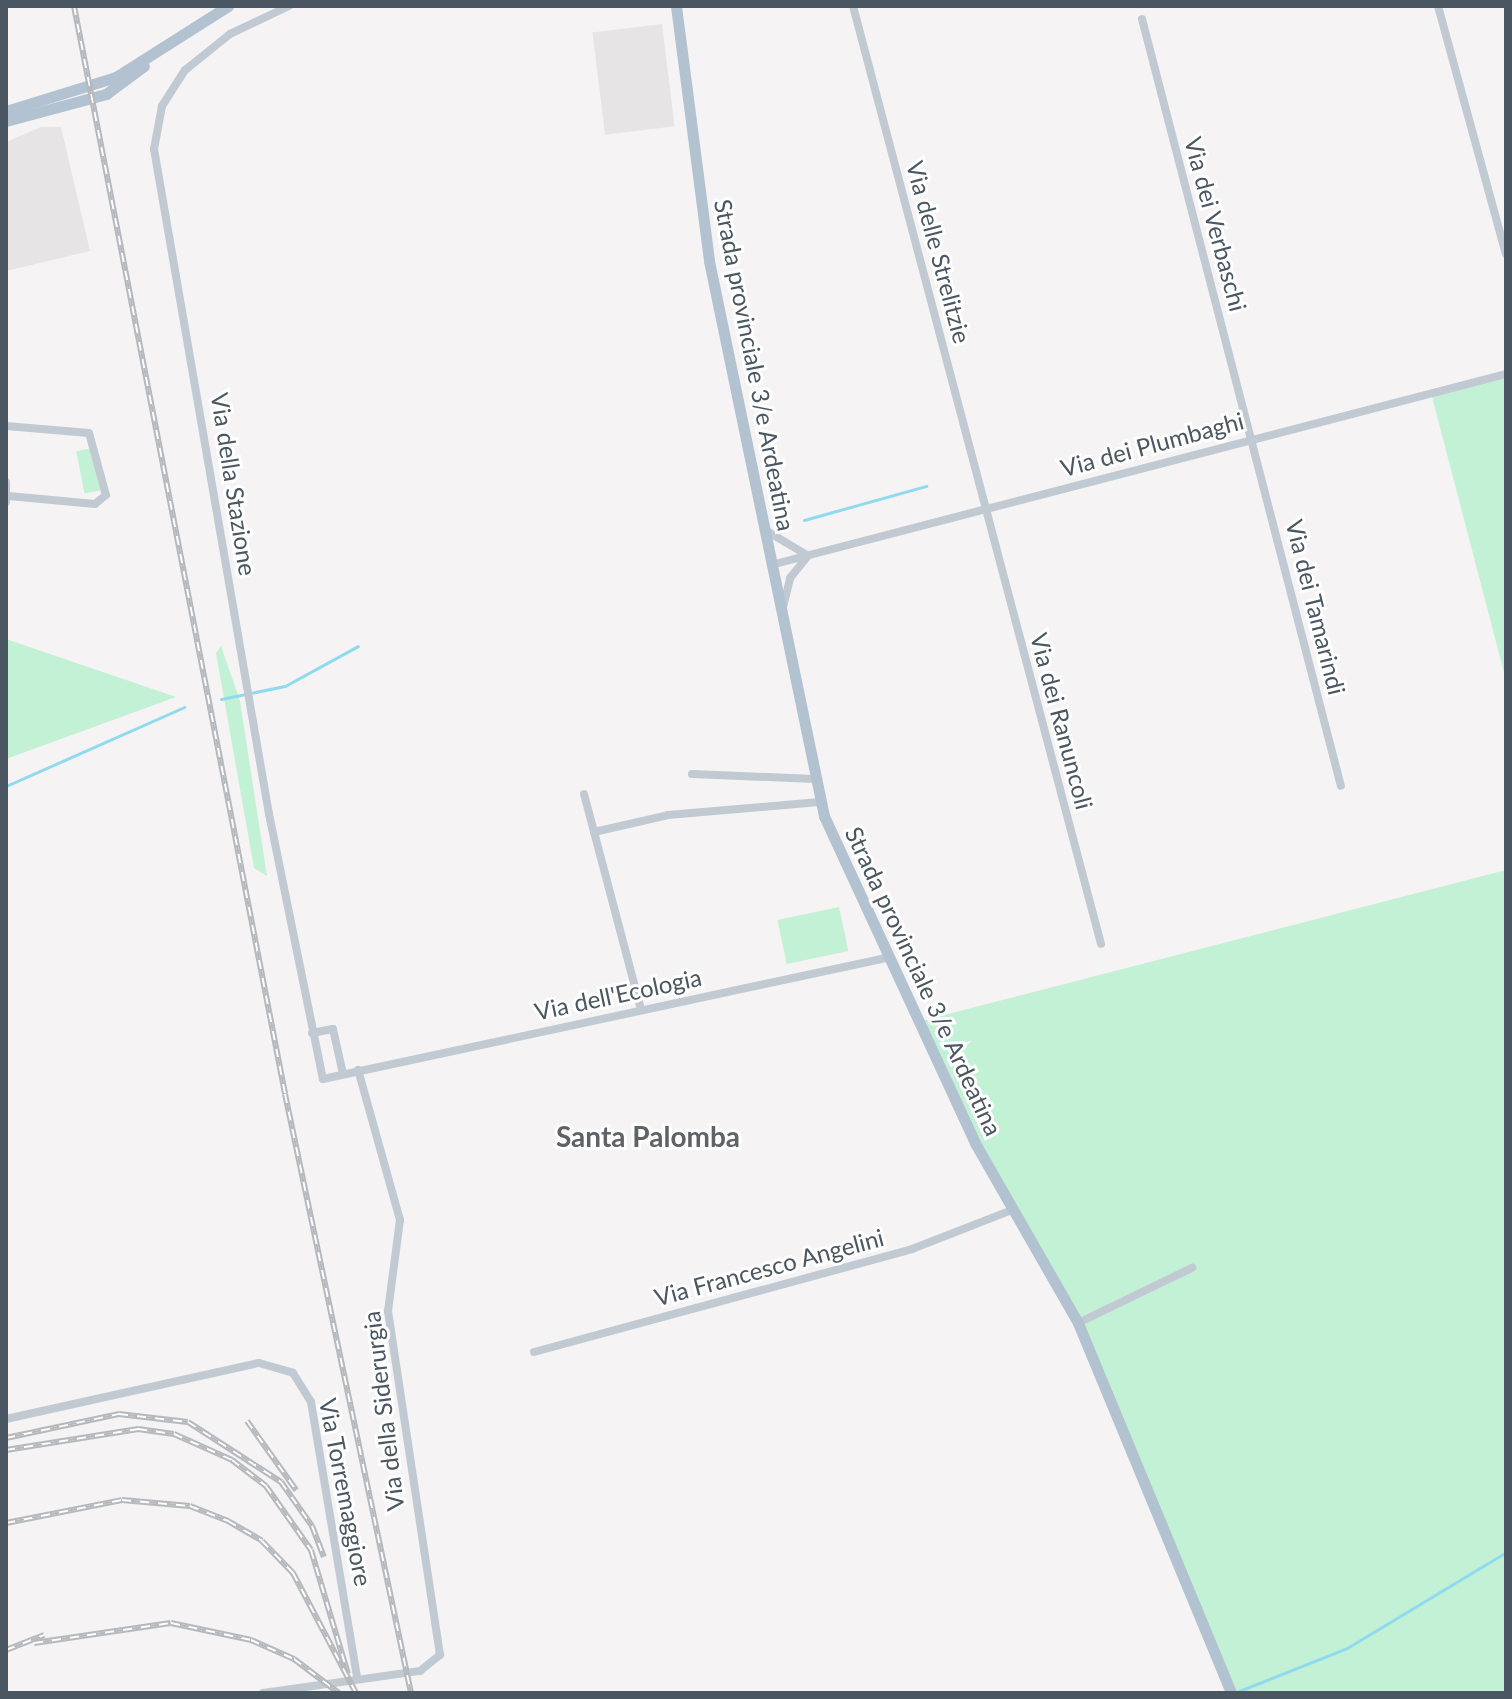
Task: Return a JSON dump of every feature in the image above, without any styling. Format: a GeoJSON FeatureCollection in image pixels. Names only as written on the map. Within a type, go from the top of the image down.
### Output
{"type":"FeatureCollection","features":[{"type":"Feature","properties":{"kind":"main road"},"geometry":{"type":"LineString","coordinates":[[6,111],[107,81],[228,6]]}},
{"type":"Feature","properties":{"kind":"main road","name":"Strada provinciale 3/e Ardeatina"},"geometry":{"type":"LineString","coordinates":[[676,6],[709,261],[819,802],[886,958],[1012,1210],[1078,1323],[1231,1693]]}},
{"type":"Feature","properties":{"kind":"main road"},"geometry":{"type":"LineString","coordinates":[[6,121],[111,92],[159,51]]}},
{"type":"Feature","properties":{"kind":"street","name":"Via della Stazione"},"geometry":{"type":"LineString","coordinates":[[289,6],[225,37],[185,70],[162,106],[154,142],[248,694],[312,1033],[323,1079],[343,1074]]}},
{"type":"Feature","properties":{"kind":"street","name":"Via delle Strelitzie"},"geometry":{"type":"LineString","coordinates":[[853,6],[986,509]]}},
{"type":"Feature","properties":{"kind":"street"},"geometry":{"type":"LineString","coordinates":[[1438,6],[1506,254]]}},
{"type":"Feature","properties":{"kind":"street","name":"Via dei Verbaschi"},"geometry":{"type":"LineString","coordinates":[[1142,19],[1252,438]]}},
{"type":"Feature","properties":{"kind":"street","name":"Via dei Plumbaghi"},"geometry":{"type":"LineString","coordinates":[[771,565],[1506,374]]}},
{"type":"Feature","properties":{"kind":"street"},"geometry":{"type":"LineString","coordinates":[[6,426],[89,433],[106,495],[98,504],[7,499],[6,482]]}},
{"type":"Feature","properties":{"kind":"street","name":"Via dei Tamarindi"},"geometry":{"type":"LineString","coordinates":[[1252,438],[1341,786]]}},
{"type":"Feature","properties":{"kind":"street","name":"Via dei Ranuncoli"},"geometry":{"type":"LineString","coordinates":[[986,509],[1101,944]]}},
{"type":"Feature","properties":{"kind":"street"},"geometry":{"type":"LineString","coordinates":[[763,528],[808,556],[790,578],[782,621]]}},
{"type":"Feature","properties":{"kind":"street"},"geometry":{"type":"LineString","coordinates":[[692,774],[815,779]]}},
{"type":"Feature","properties":{"kind":"street"},"geometry":{"type":"LineString","coordinates":[[584,794],[641,1010]]}},
{"type":"Feature","properties":{"kind":"street"},"geometry":{"type":"LineString","coordinates":[[594,832],[668,815],[819,802]]}},
{"type":"Feature","properties":{"kind":"street","name":"Via dell'Ecologia"},"geometry":{"type":"LineString","coordinates":[[358,1070],[886,958]]}},
{"type":"Feature","properties":{"kind":"street"},"geometry":{"type":"LineString","coordinates":[[312,1033],[333,1029],[343,1074],[358,1070]]}},
{"type":"Feature","properties":{"kind":"street","name":"Via della Siderurgia"},"geometry":{"type":"LineString","coordinates":[[263,1693],[298,1684],[354,1676],[373,1678],[420,1671],[437,1661],[440,1643],[424,1574],[388,1311],[400,1220],[358,1070]]}},
{"type":"Feature","properties":{"kind":"street","name":"Via Francesco Angelini"},"geometry":{"type":"LineString","coordinates":[[534,1352],[912,1249],[1012,1210]]}},
{"type":"Feature","properties":{"kind":"street"},"geometry":{"type":"LineString","coordinates":[[1078,1323],[1192,1268]]}},
{"type":"Feature","properties":{"kind":"street","name":"Via Torremaggiore"},"geometry":{"type":"LineString","coordinates":[[6,1419],[259,1363],[293,1373],[311,1402],[354,1676]]}},
{"type":"Feature","properties":{"kind":"shaded area"},"geometry":{"type":"Polygon","coordinates":[[[662,24],[675,126],[605,135],[593,33],[662,24]]]}},
{"type":"Feature","properties":{"kind":"shaded area"},"geometry":{"type":"Polygon","coordinates":[[[41,127],[61,127],[90,251],[6,271],[6,142],[41,127]]]}},
{"type":"Feature","properties":{"kind":"green space"},"geometry":{"type":"Polygon","coordinates":[[[1506,374],[1506,680],[1431,393],[1506,374]]]}},
{"type":"Feature","properties":{"kind":"green space"},"geometry":{"type":"Polygon","coordinates":[[[93,448],[101,490],[85,493],[76,451],[93,448]]]}},
{"type":"Feature","properties":{"kind":"green space"},"geometry":{"type":"Polygon","coordinates":[[[6,639],[176,697],[6,759],[6,639]]]}},
{"type":"Feature","properties":{"kind":"green space"},"geometry":{"type":"Polygon","coordinates":[[[221,646],[240,701],[267,876],[254,868],[216,653],[221,646]]]}},
{"type":"Feature","properties":{"kind":"green space"},"geometry":{"type":"Polygon","coordinates":[[[1506,870],[1506,1693],[1232,1693],[1097,1366],[917,1022],[1506,870]]]}},
{"type":"Feature","properties":{"kind":"green space"},"geometry":{"type":"Polygon","coordinates":[[[839,907],[848,951],[787,964],[777,920],[839,907]]]}},
{"type":"Feature","properties":{"kind":"waterway"},"geometry":{"type":"LineString","coordinates":[[804,520],[926,486]]}},
{"type":"Feature","properties":{"kind":"waterway"},"geometry":{"type":"LineString","coordinates":[[221,699],[285,686],[358,646]]}},
{"type":"Feature","properties":{"kind":"waterway"},"geometry":{"type":"LineString","coordinates":[[6,786],[184,707]]}},
{"type":"Feature","properties":{"kind":"waterway"},"geometry":{"type":"LineString","coordinates":[[1239,1691],[1347,1648],[1506,1552]]}},
{"type":"Feature","properties":{"kind":"railway"},"geometry":{"type":"LineString","coordinates":[[74,6],[285,1094],[411,1693]]}},
{"type":"Feature","properties":{"kind":"railway"},"geometry":{"type":"LineString","coordinates":[[6,1438],[119,1414],[188,1422],[281,1482],[312,1526],[324,1557]]}},
{"type":"Feature","properties":{"kind":"railway"},"geometry":{"type":"LineString","coordinates":[[247,1421],[296,1490]]}},
{"type":"Feature","properties":{"kind":"railway"},"geometry":{"type":"LineString","coordinates":[[6,1450],[138,1429],[174,1434],[232,1460],[266,1486],[311,1550],[348,1674]]}},
{"type":"Feature","properties":{"kind":"railway"},"geometry":{"type":"LineString","coordinates":[[6,1523],[122,1500],[190,1506],[228,1521],[262,1541],[293,1573],[356,1693]]}},
{"type":"Feature","properties":{"kind":"railway"},"geometry":{"type":"LineString","coordinates":[[34,1643],[171,1623],[251,1640],[294,1659],[339,1693]]}},
{"type":"Feature","properties":{"kind":"railway"},"geometry":{"type":"LineString","coordinates":[[6,1650],[44,1635]]}},
{"type":"Feature","properties":{"kind":"district","name":"Santa Palomba"},"geometry":{"type":"Point","coordinates":[648,1136]}}]}
